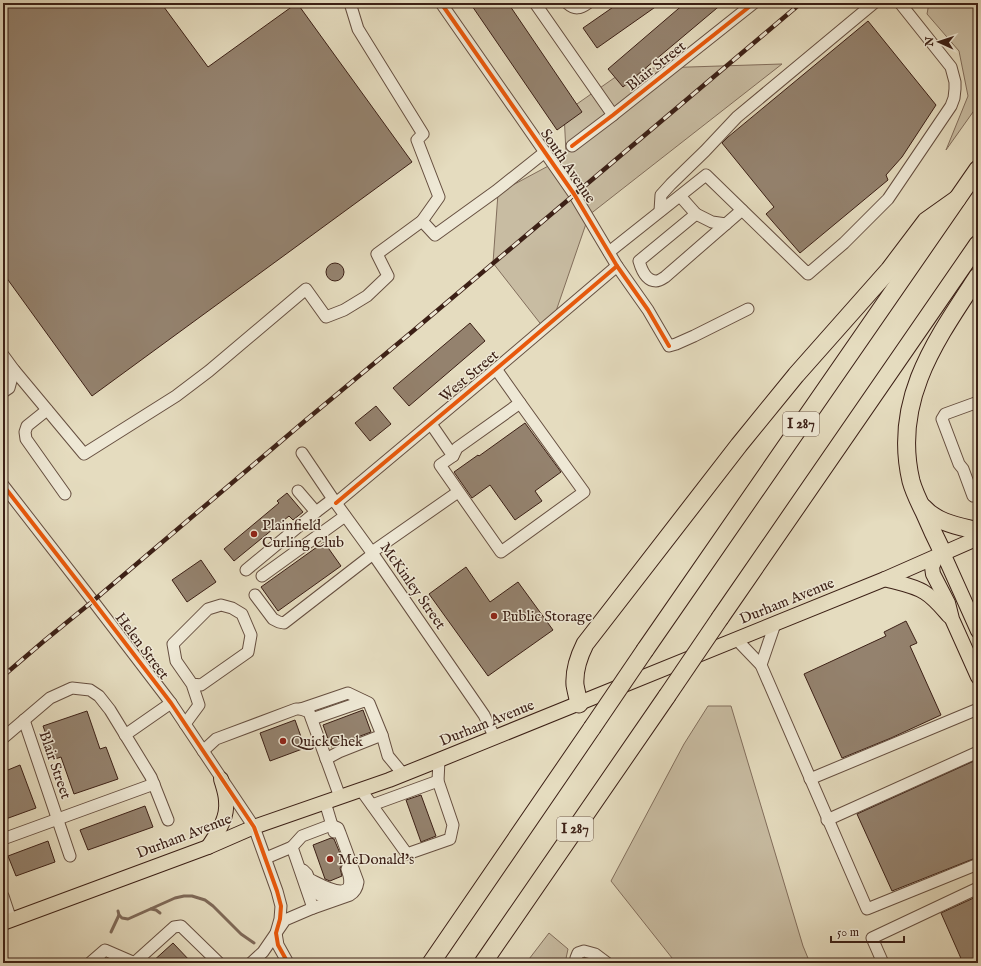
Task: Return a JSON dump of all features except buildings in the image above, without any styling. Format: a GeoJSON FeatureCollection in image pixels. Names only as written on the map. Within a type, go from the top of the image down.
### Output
{"type":"FeatureCollection","features":[{"type":"Feature","properties":{"kind":"highway","name":"I 287"},"geometry":{"type":"LineString","coordinates":[[431,963],[645,650],[978,169]]}},
{"type":"Feature","properties":{"kind":"highway"},"geometry":{"type":"LineString","coordinates":[[579,704],[575,685],[575,675],[580,653],[585,644],[739,445],[796,375],[889,270],[926,221],[957,199]]}},
{"type":"Feature","properties":{"kind":"highway","name":"I 287"},"geometry":{"type":"LineString","coordinates":[[483,963],[978,244]]}},
{"type":"Feature","properties":{"kind":"highway"},"geometry":{"type":"LineString","coordinates":[[943,553],[915,493],[911,481],[906,439],[908,418],[913,394],[921,372],[948,322],[978,276]]}},
{"type":"Feature","properties":{"kind":"highway"},"geometry":{"type":"LineString","coordinates":[[920,504],[938,519],[950,524],[978,531]]}},
{"type":"Feature","properties":{"kind":"main road","name":"Durham Avenue"},"geometry":{"type":"LineString","coordinates":[[7,922],[208,847],[254,827],[361,790],[495,738],[885,579],[978,538]]}},
{"type":"Feature","properties":{"kind":"main road"},"geometry":{"type":"LineString","coordinates":[[978,631],[943,553],[935,560],[932,567],[933,574],[948,603],[952,619],[978,677]]}},
{"type":"Feature","properties":{"kind":"main road"},"geometry":{"type":"LineString","coordinates":[[885,579],[914,587],[924,592],[933,598],[952,619]]}},
{"type":"Feature","properties":{"kind":"main road"},"geometry":{"type":"LineString","coordinates":[[208,847],[224,820],[226,801],[222,779]]}},
{"type":"Feature","properties":{"kind":"street"},"geometry":{"type":"LineString","coordinates":[[8,371],[47,410],[84,454],[176,396],[209,371],[306,289],[326,317],[344,310],[367,296],[388,276],[377,254],[422,221],[439,197],[417,140],[423,134],[358,29],[350,3]]}},
{"type":"Feature","properties":{"kind":"street","name":"South Avenue"},"geometry":{"type":"LineString","coordinates":[[441,3],[574,194],[609,252],[648,310],[669,346],[694,336],[748,309]]}},
{"type":"Feature","properties":{"kind":"street"},"geometry":{"type":"LineString","coordinates":[[535,3],[613,115]]}},
{"type":"Feature","properties":{"kind":"street"},"geometry":{"type":"LineString","coordinates":[[567,3],[572,7],[577,8],[588,3]]}},
{"type":"Feature","properties":{"kind":"street","name":"Blair Street"},"geometry":{"type":"LineString","coordinates":[[572,146],[754,3]]}},
{"type":"Feature","properties":{"kind":"street"},"geometry":{"type":"LineString","coordinates":[[660,211],[661,195],[737,117],[874,3]]}},
{"type":"Feature","properties":{"kind":"street"},"geometry":{"type":"LineString","coordinates":[[609,252],[706,174],[808,274],[844,243],[888,200],[952,106],[955,82],[951,67],[900,3]]}},
{"type":"Feature","properties":{"kind":"street"},"geometry":{"type":"LineString","coordinates":[[422,221],[435,235],[496,191],[544,152]]}},
{"type":"Feature","properties":{"kind":"street"},"geometry":{"type":"LineString","coordinates":[[680,196],[696,214],[712,222],[726,224]]}},
{"type":"Feature","properties":{"kind":"street"},"geometry":{"type":"LineString","coordinates":[[696,214],[639,261],[646,275],[651,280],[657,281],[665,277],[742,210]]}},
{"type":"Feature","properties":{"kind":"street","name":"West Street"},"geometry":{"type":"LineString","coordinates":[[246,570],[316,512],[334,501],[431,424],[618,266]]}},
{"type":"Feature","properties":{"kind":"street"},"geometry":{"type":"LineString","coordinates":[[3,355],[8,371],[9,388],[3,392]]}},
{"type":"Feature","properties":{"kind":"street"},"geometry":{"type":"LineString","coordinates":[[496,369],[584,492],[501,552],[440,465],[453,456],[457,448],[520,403]]}},
{"type":"Feature","properties":{"kind":"street"},"geometry":{"type":"LineString","coordinates":[[978,402],[945,414],[942,419],[973,496],[978,494]]}},
{"type":"Feature","properties":{"kind":"street"},"geometry":{"type":"LineString","coordinates":[[47,410],[27,426],[25,432],[26,438],[65,494]]}},
{"type":"Feature","properties":{"kind":"street"},"geometry":{"type":"LineString","coordinates":[[431,424],[453,456]]}},
{"type":"Feature","properties":{"kind":"street","name":"McKinley Street"},"geometry":{"type":"LineString","coordinates":[[302,453],[334,501],[484,714],[495,738]]}},
{"type":"Feature","properties":{"kind":"street","name":"Helen Street"},"geometry":{"type":"LineString","coordinates":[[5,491],[89,595],[171,703],[254,827],[278,891],[281,906],[280,919],[276,933]]}},
{"type":"Feature","properties":{"kind":"street"},"geometry":{"type":"LineString","coordinates":[[298,491],[316,512]]}},
{"type":"Feature","properties":{"kind":"street"},"geometry":{"type":"LineString","coordinates":[[255,595],[273,619],[284,623],[372,553],[458,492]]}},
{"type":"Feature","properties":{"kind":"street"},"geometry":{"type":"LineString","coordinates":[[262,576],[345,516]]}},
{"type":"Feature","properties":{"kind":"street"},"geometry":{"type":"LineString","coordinates":[[185,724],[199,704],[192,684],[176,660],[173,644],[208,609],[221,604],[242,614],[251,635],[248,652],[202,685],[192,684]]}},
{"type":"Feature","properties":{"kind":"street"},"geometry":{"type":"LineString","coordinates":[[761,665],[775,624]]}},
{"type":"Feature","properties":{"kind":"street"},"geometry":{"type":"LineString","coordinates":[[737,640],[761,665],[867,909],[978,864]]}},
{"type":"Feature","properties":{"kind":"street","name":"Blair Street"},"geometry":{"type":"LineString","coordinates":[[3,738],[50,698],[72,688],[90,690],[99,696],[110,710],[151,777],[168,820]]}},
{"type":"Feature","properties":{"kind":"street"},"geometry":{"type":"LineString","coordinates":[[203,751],[216,739],[296,709],[301,709],[348,693],[369,703],[382,735],[388,756],[403,774]]}},
{"type":"Feature","properties":{"kind":"street"},"geometry":{"type":"LineString","coordinates":[[312,719],[364,701]]}},
{"type":"Feature","properties":{"kind":"street"},"geometry":{"type":"LineString","coordinates":[[125,735],[171,703]]}},
{"type":"Feature","properties":{"kind":"street"},"geometry":{"type":"LineString","coordinates":[[301,709],[309,712],[340,797]]}},
{"type":"Feature","properties":{"kind":"street"},"geometry":{"type":"LineString","coordinates":[[810,779],[978,709]]}},
{"type":"Feature","properties":{"kind":"street","name":"Blair Street"},"geometry":{"type":"LineString","coordinates":[[24,720],[70,856]]}},
{"type":"Feature","properties":{"kind":"street"},"geometry":{"type":"LineString","coordinates":[[326,759],[339,752],[382,735]]}},
{"type":"Feature","properties":{"kind":"street"},"geometry":{"type":"LineString","coordinates":[[828,820],[978,752]]}},
{"type":"Feature","properties":{"kind":"street"},"geometry":{"type":"LineString","coordinates":[[361,790],[407,854],[450,839],[453,825],[438,781],[439,760]]}},
{"type":"Feature","properties":{"kind":"street"},"geometry":{"type":"LineString","coordinates":[[372,805],[438,781]]}},
{"type":"Feature","properties":{"kind":"street","name":"Blair Street"},"geometry":{"type":"LineString","coordinates":[[3,839],[154,784]]}},
{"type":"Feature","properties":{"kind":"street"},"geometry":{"type":"LineString","coordinates":[[299,868],[307,874],[309,879],[334,890],[343,891],[350,884],[350,879],[331,825],[325,802]]}},
{"type":"Feature","properties":{"kind":"street"},"geometry":{"type":"LineString","coordinates":[[251,963],[263,952],[285,920],[350,895],[357,888],[358,882],[338,828],[331,825],[302,836],[292,847],[266,858]]}},
{"type":"Feature","properties":{"kind":"street"},"geometry":{"type":"LineString","coordinates":[[292,847],[313,908]]}},
{"type":"Feature","properties":{"kind":"street"},"geometry":{"type":"LineString","coordinates":[[883,963],[872,938],[978,888]]}},
{"type":"Feature","properties":{"kind":"street"},"geometry":{"type":"LineString","coordinates":[[3,896],[7,922]]}},
{"type":"Feature","properties":{"kind":"street"},"geometry":{"type":"LineString","coordinates":[[90,963],[105,950],[134,963],[174,926],[181,926],[219,963]]}},
{"type":"Feature","properties":{"kind":"street"},"geometry":{"type":"LineString","coordinates":[[276,933],[278,945],[288,963]]}},
{"type":"Feature","properties":{"kind":"street"},"geometry":{"type":"LineString","coordinates":[[575,963],[578,953],[584,951],[595,954],[607,963]]}},
{"type":"Feature","properties":{"kind":"street"},"geometry":{"type":"LineString","coordinates":[[260,963],[263,960],[263,952]]}},
{"type":"Feature","properties":{"kind":"shaded area"},"geometry":{"type":"Polygon","coordinates":[[[929,3],[978,3],[978,105],[946,150],[968,96],[959,51],[927,14],[929,3]]]}},
{"type":"Feature","properties":{"kind":"shaded area"},"geometry":{"type":"Polygon","coordinates":[[[782,64],[589,215],[554,317],[543,327],[493,263],[498,193],[552,164],[566,153],[564,113],[627,69],[782,64]]]}},
{"type":"Feature","properties":{"kind":"shaded area"},"geometry":{"type":"Polygon","coordinates":[[[708,706],[731,706],[803,946],[810,963],[676,963],[611,881],[684,744],[708,706]]]}},
{"type":"Feature","properties":{"kind":"shaded area"},"geometry":{"type":"Polygon","coordinates":[[[549,933],[568,949],[565,963],[526,963],[549,933]]]}},
{"type":"Feature","properties":{"kind":"waterway"},"geometry":{"type":"LineString","coordinates":[[119,915],[122,918],[128,919],[175,898],[192,896],[205,900],[213,906],[241,934],[254,943]]}},
{"type":"Feature","properties":{"kind":"waterway"},"geometry":{"type":"LineString","coordinates":[[151,909],[160,913]]}},
{"type":"Feature","properties":{"kind":"waterway"},"geometry":{"type":"LineString","coordinates":[[111,932],[119,915],[118,911]]}},
{"type":"Feature","properties":{"kind":"railway"},"geometry":{"type":"LineString","coordinates":[[3,676],[801,3]]}},
{"type":"Feature","properties":{"kind":"cycle path"},"geometry":{"type":"LineString","coordinates":[[441,3],[574,194],[617,266],[648,310],[669,346]]}},
{"type":"Feature","properties":{"kind":"cycle path"},"geometry":{"type":"LineString","coordinates":[[572,146],[754,3]]}},
{"type":"Feature","properties":{"kind":"cycle path"},"geometry":{"type":"LineString","coordinates":[[336,503],[617,266]]}},
{"type":"Feature","properties":{"kind":"cycle path"},"geometry":{"type":"LineString","coordinates":[[3,485],[171,703],[254,827],[281,906],[280,919],[276,933],[278,945],[288,963]]}},
{"type":"Feature","properties":{"kind":"place","name":"Plainfield Curling Club"},"geometry":{"type":"Point","coordinates":[254,534]}},
{"type":"Feature","properties":{"kind":"place","name":"Public Storage"},"geometry":{"type":"Point","coordinates":[494,616]}},
{"type":"Feature","properties":{"kind":"place","name":"QuickChek"},"geometry":{"type":"Point","coordinates":[283,741]}},
{"type":"Feature","properties":{"kind":"place","name":"McDonald's"},"geometry":{"type":"Point","coordinates":[330,859]}}]}
